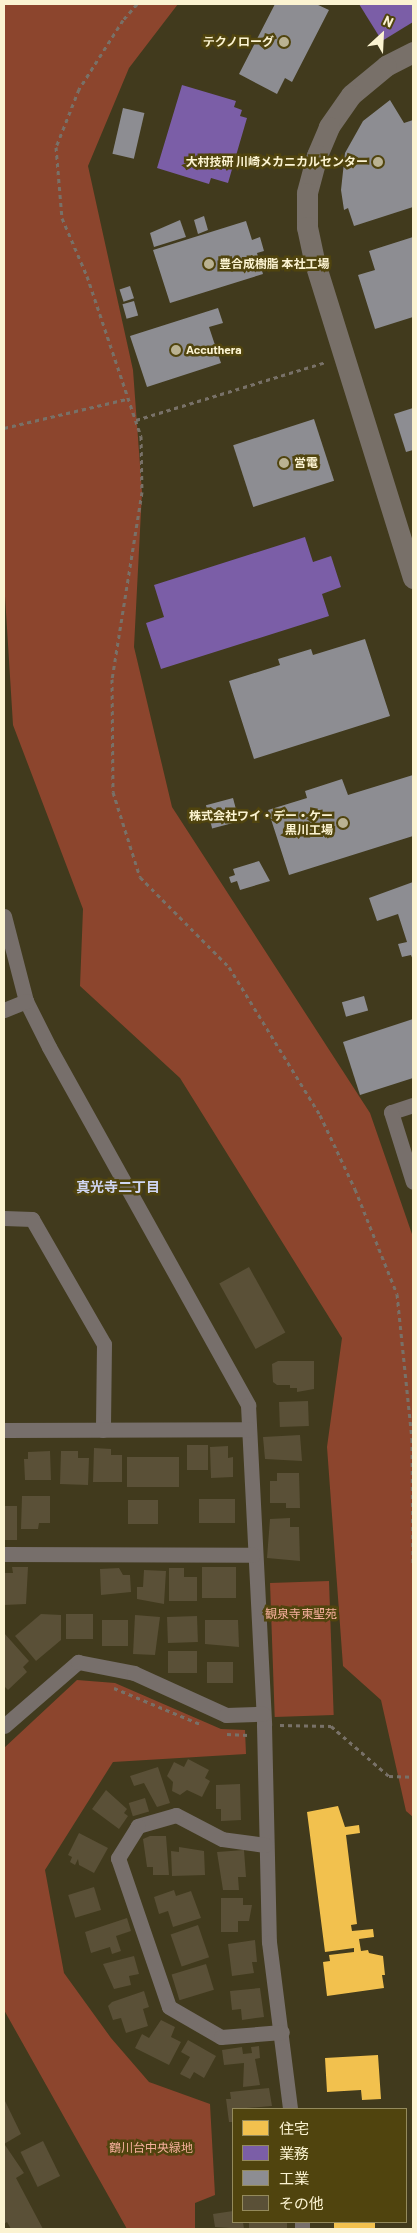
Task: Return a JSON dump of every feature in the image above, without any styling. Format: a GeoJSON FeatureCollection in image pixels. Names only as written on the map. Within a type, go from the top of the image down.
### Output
{"type":"FeatureCollection","features":[{"type":"Feature","properties":{"kind":"street"},"geometry":{"type":"LineString","coordinates":[[413,52],[386,66],[351,95],[329,127],[317,155],[307,193],[307,226],[314,260],[413,578]]}},
{"type":"Feature","properties":{"kind":"street"},"geometry":{"type":"LineString","coordinates":[[4,916],[26,1001],[248,1405],[253,1555],[264,1725],[265,1845],[269,1942],[282,2032],[290,2108]]}},
{"type":"Feature","properties":{"kind":"street"},"geometry":{"type":"LineString","coordinates":[[4,1010],[26,1001]]}},
{"type":"Feature","properties":{"kind":"street"},"geometry":{"type":"LineString","coordinates":[[413,1105],[391,1112],[413,1182]]}},
{"type":"Feature","properties":{"kind":"street"},"geometry":{"type":"LineString","coordinates":[[4,1218],[32,1219],[104,1344],[102,1430]]}},
{"type":"Feature","properties":{"kind":"street"},"geometry":{"type":"LineString","coordinates":[[4,1430],[249,1430]]}},
{"type":"Feature","properties":{"kind":"street"},"geometry":{"type":"LineString","coordinates":[[4,1554],[253,1555]]}},
{"type":"Feature","properties":{"kind":"street"},"geometry":{"type":"LineString","coordinates":[[4,1726],[78,1662],[134,1674],[226,1715],[264,1725]]}},
{"type":"Feature","properties":{"kind":"street"},"geometry":{"type":"LineString","coordinates":[[265,1845],[222,1840],[176,1815],[138,1826],[118,1858],[169,2007],[221,2037],[282,2032]]}},
{"type":"Feature","properties":{"kind":"path"},"geometry":{"type":"LineString","coordinates":[[137,4],[123,20],[79,89],[56,147],[62,218],[87,276],[141,436],[142,492],[112,679],[113,792],[140,877],[229,967],[320,1115],[355,1189],[397,1294],[412,1438],[413,1566]]}},
{"type":"Feature","properties":{"kind":"path"},"geometry":{"type":"LineString","coordinates":[[136,420],[344,356]]}},
{"type":"Feature","properties":{"kind":"path"},"geometry":{"type":"LineString","coordinates":[[4,428],[127,399]]}},
{"type":"Feature","properties":{"kind":"path"},"geometry":{"type":"LineString","coordinates":[[106,1686],[204,1726]]}},
{"type":"Feature","properties":{"kind":"path"},"geometry":{"type":"LineString","coordinates":[[222,1734],[264,1725],[331,1726],[389,1776],[413,1777]]}},
{"type":"Feature","properties":{"kind":"green space"},"geometry":{"type":"Polygon","coordinates":[[[4,4],[178,4],[129,68],[88,166],[133,370],[142,492],[134,647],[172,807],[370,1113],[413,1237],[413,1817],[406,1811],[381,1700],[343,1666],[327,1447],[342,1338],[180,1078],[80,986],[83,909],[13,725],[4,580],[4,4]]]}},
{"type":"Feature","properties":{"kind":"green space","name":"観泉寺東聖苑"},"geometry":{"type":"Polygon","coordinates":[[[329,1581],[334,1715],[275,1717],[270,1583],[329,1581]]]}},
{"type":"Feature","properties":{"kind":"green space","name":"鶴川台中央緑地"},"geometry":{"type":"Polygon","coordinates":[[[77,1680],[115,1683],[221,1729],[245,1730],[246,1754],[113,1762],[45,1870],[64,1973],[111,2038],[149,2082],[210,2104],[215,2195],[195,2203],[195,2229],[127,2229],[4,2010],[4,1748],[77,1680]]]}},
{"type":"Feature","properties":{"kind":"building: 住宅"},"geometry":{"type":"Polygon","coordinates":[[[338,1806],[345,1827],[359,1825],[360,1833],[346,1835],[357,1924],[351,1925],[352,1931],[373,1929],[374,1937],[359,1939],[361,1951],[368,1950],[369,1953],[383,1956],[385,1975],[382,1975],[384,1988],[327,1996],[323,1962],[330,1961],[329,1955],[354,1952],[354,1948],[325,1952],[307,1812],[338,1806]]]}},
{"type":"Feature","properties":{"kind":"building: 住宅"},"geometry":{"type":"Polygon","coordinates":[[[378,2055],[381,2099],[362,2100],[361,2090],[327,2092],[325,2058],[378,2055]]]}},
{"type":"Feature","properties":{"kind":"building: 住宅"},"geometry":{"type":"Polygon","coordinates":[[[334,2223],[375,2223],[375,2229],[334,2229],[334,2223]]]}},
{"type":"Feature","properties":{"kind":"building: 業務"},"geometry":{"type":"Polygon","coordinates":[[[359,4],[413,4],[413,22],[382,41],[359,4]]]}},
{"type":"Feature","properties":{"kind":"building: 業務"},"geometry":{"type":"Polygon","coordinates":[[[182,85],[236,101],[234,107],[242,110],[240,116],[247,118],[228,183],[211,178],[209,184],[157,168],[182,85]]]}},
{"type":"Feature","properties":{"kind":"building: 業務"},"geometry":{"type":"Polygon","coordinates":[[[305,537],[313,562],[331,556],[341,587],[322,594],[329,616],[161,669],[146,623],[164,617],[154,585],[305,537]]]}},
{"type":"Feature","properties":{"kind":"building: 工業","name":"テクノローグ"},"geometry":{"type":"Polygon","coordinates":[[[275,4],[316,4],[329,10],[292,82],[285,78],[277,94],[239,74],[275,4]]]}},
{"type":"Feature","properties":{"kind":"building: 工業","name":"大村技研 川崎メカニカルセンター"},"geometry":{"type":"Polygon","coordinates":[[[390,100],[404,123],[413,120],[413,207],[354,226],[348,208],[344,210],[341,190],[345,153],[363,121],[390,100]]]}},
{"type":"Feature","properties":{"kind":"building: 工業"},"geometry":{"type":"Polygon","coordinates":[[[123,108],[144,113],[134,159],[112,154],[123,108]]]}},
{"type":"Feature","properties":{"kind":"building: 工業"},"geometry":{"type":"Polygon","coordinates":[[[204,216],[208,230],[198,234],[194,220],[204,216]]]}},
{"type":"Feature","properties":{"kind":"building: 工業"},"geometry":{"type":"Polygon","coordinates":[[[180,220],[186,237],[154,247],[150,233],[180,220]]]}},
{"type":"Feature","properties":{"kind":"building: 工業","name":"豊合成樹脂 本社工場"},"geometry":{"type":"Polygon","coordinates":[[[246,221],[252,240],[260,237],[264,251],[257,253],[263,274],[170,303],[153,250],[246,221]]]}},
{"type":"Feature","properties":{"kind":"building: 工業"},"geometry":{"type":"Polygon","coordinates":[[[413,237],[413,317],[375,329],[358,275],[375,270],[369,251],[413,237]]]}},
{"type":"Feature","properties":{"kind":"building: 工業"},"geometry":{"type":"Polygon","coordinates":[[[130,286],[134,298],[124,302],[120,289],[130,286]]]}},
{"type":"Feature","properties":{"kind":"building: 工業"},"geometry":{"type":"Polygon","coordinates":[[[134,301],[138,315],[127,319],[122,304],[134,301]]]}},
{"type":"Feature","properties":{"kind":"building: 工業","name":"Accuthera"},"geometry":{"type":"Polygon","coordinates":[[[218,308],[223,323],[209,327],[221,363],[147,387],[130,336],[218,308]]]}},
{"type":"Feature","properties":{"kind":"building: 工業"},"geometry":{"type":"Polygon","coordinates":[[[413,408],[413,450],[406,452],[394,414],[413,408]]]}},
{"type":"Feature","properties":{"kind":"building: 工業","name":"営電"},"geometry":{"type":"Polygon","coordinates":[[[314,419],[334,481],[253,507],[233,445],[314,419]]]}},
{"type":"Feature","properties":{"kind":"building: 工業"},"geometry":{"type":"Polygon","coordinates":[[[365,639],[390,716],[254,759],[229,681],[280,665],[278,659],[311,649],[313,655],[365,639]]]}},
{"type":"Feature","properties":{"kind":"building: 工業","name":"株式会社ワイ・デー・ケー 黒川工場"},"geometry":{"type":"Polygon","coordinates":[[[413,775],[413,836],[289,875],[268,810],[307,798],[305,791],[342,779],[348,795],[413,775]]]}},
{"type":"Feature","properties":{"kind":"building: 工業"},"geometry":{"type":"Polygon","coordinates":[[[233,798],[239,821],[212,828],[206,805],[233,798]]]}},
{"type":"Feature","properties":{"kind":"building: 工業"},"geometry":{"type":"Polygon","coordinates":[[[259,861],[270,881],[240,890],[237,881],[231,883],[229,877],[235,875],[233,869],[259,861]]]}},
{"type":"Feature","properties":{"kind":"building: 工業"},"geometry":{"type":"Polygon","coordinates":[[[413,882],[413,960],[411,955],[402,957],[398,944],[407,942],[398,914],[377,921],[369,898],[413,882]]]}},
{"type":"Feature","properties":{"kind":"building: 工業"},"geometry":{"type":"Polygon","coordinates":[[[364,996],[368,1010],[346,1017],[342,1002],[364,996]]]}},
{"type":"Feature","properties":{"kind":"building: 工業"},"geometry":{"type":"Polygon","coordinates":[[[413,1019],[413,1078],[360,1095],[343,1042],[413,1019]]]}},
{"type":"Feature","properties":{"kind":"building: その他"},"geometry":{"type":"Polygon","coordinates":[[[249,1267],[285,1333],[256,1349],[219,1283],[249,1267]]]}},
{"type":"Feature","properties":{"kind":"building: その他"},"geometry":{"type":"Polygon","coordinates":[[[278,1361],[314,1361],[314,1389],[297,1392],[297,1388],[290,1388],[290,1385],[277,1385],[273,1382],[272,1364],[278,1361]]]}},
{"type":"Feature","properties":{"kind":"building: その他"},"geometry":{"type":"Polygon","coordinates":[[[308,1401],[309,1426],[280,1427],[279,1402],[308,1401]]]}},
{"type":"Feature","properties":{"kind":"building: その他"},"geometry":{"type":"Polygon","coordinates":[[[300,1435],[302,1461],[265,1459],[263,1437],[300,1435]]]}},
{"type":"Feature","properties":{"kind":"building: その他"},"geometry":{"type":"Polygon","coordinates":[[[187,1445],[208,1445],[208,1470],[187,1470],[187,1445]]]}},
{"type":"Feature","properties":{"kind":"building: その他"},"geometry":{"type":"Polygon","coordinates":[[[228,1446],[228,1458],[233,1457],[233,1477],[211,1478],[210,1447],[228,1446]]]}},
{"type":"Feature","properties":{"kind":"building: その他"},"geometry":{"type":"Polygon","coordinates":[[[94,1448],[111,1449],[111,1455],[122,1455],[122,1482],[93,1482],[94,1448]]]}},
{"type":"Feature","properties":{"kind":"building: その他"},"geometry":{"type":"Polygon","coordinates":[[[50,1451],[51,1480],[25,1480],[24,1459],[28,1459],[28,1452],[50,1451]]]}},
{"type":"Feature","properties":{"kind":"building: その他"},"geometry":{"type":"Polygon","coordinates":[[[61,1451],[78,1451],[78,1458],[89,1458],[88,1485],[60,1484],[61,1451]]]}},
{"type":"Feature","properties":{"kind":"building: その他"},"geometry":{"type":"Polygon","coordinates":[[[127,1457],[179,1457],[179,1487],[127,1487],[127,1457]]]}},
{"type":"Feature","properties":{"kind":"building: その他"},"geometry":{"type":"Polygon","coordinates":[[[277,1473],[299,1473],[300,1508],[286,1508],[286,1503],[270,1503],[270,1481],[277,1481],[277,1473]]]}},
{"type":"Feature","properties":{"kind":"building: その他"},"geometry":{"type":"Polygon","coordinates":[[[22,1496],[50,1496],[50,1523],[39,1523],[38,1529],[21,1529],[22,1496]]]}},
{"type":"Feature","properties":{"kind":"building: その他"},"geometry":{"type":"Polygon","coordinates":[[[199,1499],[235,1499],[235,1523],[199,1523],[199,1499]]]}},
{"type":"Feature","properties":{"kind":"building: その他"},"geometry":{"type":"Polygon","coordinates":[[[128,1500],[158,1500],[158,1524],[128,1524],[128,1500]]]}},
{"type":"Feature","properties":{"kind":"building: その他"},"geometry":{"type":"Polygon","coordinates":[[[4,1506],[17,1506],[17,1540],[4,1540],[4,1506]]]}},
{"type":"Feature","properties":{"kind":"building: その他"},"geometry":{"type":"Polygon","coordinates":[[[290,1518],[290,1527],[299,1527],[300,1561],[267,1558],[270,1519],[290,1518]]]}},
{"type":"Feature","properties":{"kind":"building: その他"},"geometry":{"type":"Polygon","coordinates":[[[12,1567],[28,1567],[26,1604],[4,1605],[4,1573],[13,1573],[12,1567]]]}},
{"type":"Feature","properties":{"kind":"building: その他"},"geometry":{"type":"Polygon","coordinates":[[[202,1567],[236,1567],[236,1598],[202,1598],[202,1567]]]}},
{"type":"Feature","properties":{"kind":"building: その他"},"geometry":{"type":"Polygon","coordinates":[[[119,1568],[123,1575],[130,1575],[131,1592],[101,1595],[100,1569],[119,1568]]]}},
{"type":"Feature","properties":{"kind":"building: その他"},"geometry":{"type":"Polygon","coordinates":[[[169,1568],[184,1568],[184,1577],[197,1577],[197,1601],[169,1601],[169,1568]]]}},
{"type":"Feature","properties":{"kind":"building: その他"},"geometry":{"type":"Polygon","coordinates":[[[144,1570],[166,1571],[164,1604],[137,1599],[137,1587],[143,1587],[144,1570]]]}},
{"type":"Feature","properties":{"kind":"building: その他"},"geometry":{"type":"Polygon","coordinates":[[[41,1614],[61,1615],[61,1640],[36,1661],[15,1636],[41,1614]]]}},
{"type":"Feature","properties":{"kind":"building: その他"},"geometry":{"type":"Polygon","coordinates":[[[66,1614],[93,1614],[93,1639],[66,1639],[66,1614]]]}},
{"type":"Feature","properties":{"kind":"building: その他"},"geometry":{"type":"Polygon","coordinates":[[[135,1615],[160,1617],[155,1655],[133,1654],[135,1615]]]}},
{"type":"Feature","properties":{"kind":"building: その他"},"geometry":{"type":"Polygon","coordinates":[[[197,1616],[198,1642],[168,1643],[167,1617],[197,1616]]]}},
{"type":"Feature","properties":{"kind":"building: その他"},"geometry":{"type":"Polygon","coordinates":[[[102,1620],[128,1620],[128,1646],[102,1646],[102,1620]]]}},
{"type":"Feature","properties":{"kind":"building: その他"},"geometry":{"type":"Polygon","coordinates":[[[205,1620],[238,1620],[239,1647],[205,1644],[205,1620]]]}},
{"type":"Feature","properties":{"kind":"building: その他"},"geometry":{"type":"Polygon","coordinates":[[[4,1633],[29,1661],[23,1667],[27,1672],[8,1690],[4,1686],[4,1633]]]}},
{"type":"Feature","properties":{"kind":"building: その他"},"geometry":{"type":"Polygon","coordinates":[[[168,1651],[197,1651],[197,1673],[168,1673],[168,1651]]]}},
{"type":"Feature","properties":{"kind":"building: その他"},"geometry":{"type":"Polygon","coordinates":[[[207,1662],[233,1662],[233,1683],[207,1683],[207,1662]]]}},
{"type":"Feature","properties":{"kind":"building: その他"},"geometry":{"type":"Polygon","coordinates":[[[188,1759],[209,1770],[205,1778],[210,1781],[202,1797],[187,1790],[180,1795],[172,1791],[173,1782],[167,1776],[174,1762],[184,1767],[188,1759]]]}},
{"type":"Feature","properties":{"kind":"building: その他"},"geometry":{"type":"Polygon","coordinates":[[[158,1767],[170,1803],[157,1807],[144,1783],[134,1786],[130,1776],[158,1767]]]}},
{"type":"Feature","properties":{"kind":"building: その他"},"geometry":{"type":"Polygon","coordinates":[[[240,1784],[241,1820],[221,1821],[221,1809],[216,1809],[216,1785],[240,1784]]]}},
{"type":"Feature","properties":{"kind":"building: その他"},"geometry":{"type":"Polygon","coordinates":[[[106,1790],[127,1809],[124,1813],[128,1816],[119,1829],[92,1809],[106,1790]]]}},
{"type":"Feature","properties":{"kind":"building: その他"},"geometry":{"type":"Polygon","coordinates":[[[145,1798],[149,1811],[133,1816],[129,1803],[145,1798]]]}},
{"type":"Feature","properties":{"kind":"building: その他"},"geometry":{"type":"Polygon","coordinates":[[[79,1833],[108,1848],[94,1873],[79,1865],[78,1859],[75,1865],[70,1862],[72,1857],[68,1855],[79,1833]]]}},
{"type":"Feature","properties":{"kind":"building: その他"},"geometry":{"type":"Polygon","coordinates":[[[150,1836],[166,1836],[169,1875],[153,1875],[153,1867],[147,1867],[143,1839],[150,1836]]]}},
{"type":"Feature","properties":{"kind":"building: その他"},"geometry":{"type":"Polygon","coordinates":[[[179,1847],[204,1851],[205,1875],[172,1876],[171,1851],[179,1852],[179,1847]]]}},
{"type":"Feature","properties":{"kind":"building: その他"},"geometry":{"type":"Polygon","coordinates":[[[244,1850],[246,1877],[238,1877],[239,1890],[223,1890],[217,1852],[244,1850]]]}},
{"type":"Feature","properties":{"kind":"building: その他"},"geometry":{"type":"Polygon","coordinates":[[[94,1887],[101,1910],[75,1918],[68,1895],[94,1887]]]}},
{"type":"Feature","properties":{"kind":"building: その他"},"geometry":{"type":"Polygon","coordinates":[[[174,1890],[176,1896],[191,1891],[201,1918],[173,1927],[168,1911],[159,1914],[154,1897],[174,1890]]]}},
{"type":"Feature","properties":{"kind":"building: その他"},"geometry":{"type":"Polygon","coordinates":[[[221,1898],[243,1898],[243,1905],[252,1905],[249,1921],[238,1921],[238,1932],[221,1932],[221,1898]]]}},
{"type":"Feature","properties":{"kind":"building: その他"},"geometry":{"type":"Polygon","coordinates":[[[127,1918],[131,1931],[116,1936],[121,1951],[112,1954],[110,1947],[91,1953],[85,1932],[127,1918]]]}},
{"type":"Feature","properties":{"kind":"building: その他"},"geometry":{"type":"Polygon","coordinates":[[[198,1925],[209,1957],[182,1967],[171,1934],[198,1925]]]}},
{"type":"Feature","properties":{"kind":"building: その他"},"geometry":{"type":"Polygon","coordinates":[[[255,1940],[257,1962],[252,1962],[254,1973],[232,1976],[228,1944],[255,1940]]]}},
{"type":"Feature","properties":{"kind":"building: その他"},"geometry":{"type":"Polygon","coordinates":[[[134,1956],[139,1974],[129,1976],[131,1985],[114,1989],[103,1964],[134,1956]]]}},
{"type":"Feature","properties":{"kind":"building: その他"},"geometry":{"type":"Polygon","coordinates":[[[206,1964],[214,1990],[179,2000],[172,1975],[206,1964]]]}},
{"type":"Feature","properties":{"kind":"building: その他"},"geometry":{"type":"Polygon","coordinates":[[[260,1988],[264,2017],[242,2020],[241,2009],[232,2010],[230,1991],[260,1988]]]}},
{"type":"Feature","properties":{"kind":"building: その他"},"geometry":{"type":"Polygon","coordinates":[[[144,1991],[149,2007],[143,2009],[148,2026],[126,2033],[121,2018],[113,2020],[108,2006],[112,2002],[144,1991]]]}},
{"type":"Feature","properties":{"kind":"building: その他"},"geometry":{"type":"Polygon","coordinates":[[[161,2020],[175,2027],[171,2037],[181,2042],[169,2065],[135,2048],[142,2034],[149,2038],[161,2020]]]}},
{"type":"Feature","properties":{"kind":"building: その他"},"geometry":{"type":"Polygon","coordinates":[[[188,2040],[216,2056],[204,2078],[194,2072],[190,2079],[180,2074],[190,2057],[181,2052],[188,2040]]]}},
{"type":"Feature","properties":{"kind":"building: その他"},"geometry":{"type":"Polygon","coordinates":[[[259,2046],[260,2058],[255,2059],[260,2085],[243,2087],[244,2063],[224,2065],[222,2050],[242,2047],[243,2054],[252,2053],[251,2047],[259,2046]]]}},
{"type":"Feature","properties":{"kind":"building: その他"},"geometry":{"type":"Polygon","coordinates":[[[269,2088],[272,2106],[232,2108],[232,2122],[229,2122],[226,2099],[231,2099],[230,2092],[269,2088]]]}},
{"type":"Feature","properties":{"kind":"building: その他"},"geometry":{"type":"Polygon","coordinates":[[[4,2102],[21,2134],[4,2144],[4,2102]]]}},
{"type":"Feature","properties":{"kind":"building: その他"},"geometry":{"type":"Polygon","coordinates":[[[43,2141],[60,2176],[38,2187],[21,2152],[43,2141]]]}},
{"type":"Feature","properties":{"kind":"building: その他"},"geometry":{"type":"Polygon","coordinates":[[[5,2145],[24,2173],[16,2178],[43,2229],[11,2229],[7,2222],[4,2224],[5,2145]]]}},
{"type":"Feature","properties":{"kind":"building: その他"},"geometry":{"type":"Polygon","coordinates":[[[232,2211],[232,2223],[243,2223],[244,2229],[215,2227],[213,2214],[232,2211]]]}},
{"type":"Feature","properties":{"kind":"building: その他"},"geometry":{"type":"Polygon","coordinates":[[[249,2223],[287,2223],[287,2229],[249,2229],[249,2223]]]}},
{"type":"Feature","properties":{"kind":"place","name":"テクノローグ"},"geometry":{"type":"Point","coordinates":[284,42]}},
{"type":"Feature","properties":{"kind":"place","name":"大村技研 川崎メカニカルセンター"},"geometry":{"type":"Point","coordinates":[378,162]}},
{"type":"Feature","properties":{"kind":"place","name":"豊合成樹脂 本社工場"},"geometry":{"type":"Point","coordinates":[209,264]}},
{"type":"Feature","properties":{"kind":"place","name":"Accuthera"},"geometry":{"type":"Point","coordinates":[176,350]}},
{"type":"Feature","properties":{"kind":"place","name":"営電"},"geometry":{"type":"Point","coordinates":[284,463]}},
{"type":"Feature","properties":{"kind":"place","name":"株式会社ワイ・デー・ケー 黒川工場"},"geometry":{"type":"Point","coordinates":[343,823]}},
{"type":"Feature","properties":{"kind":"district","name":"真光寺二丁目"},"geometry":{"type":"Point","coordinates":[118,1187]}}]}
